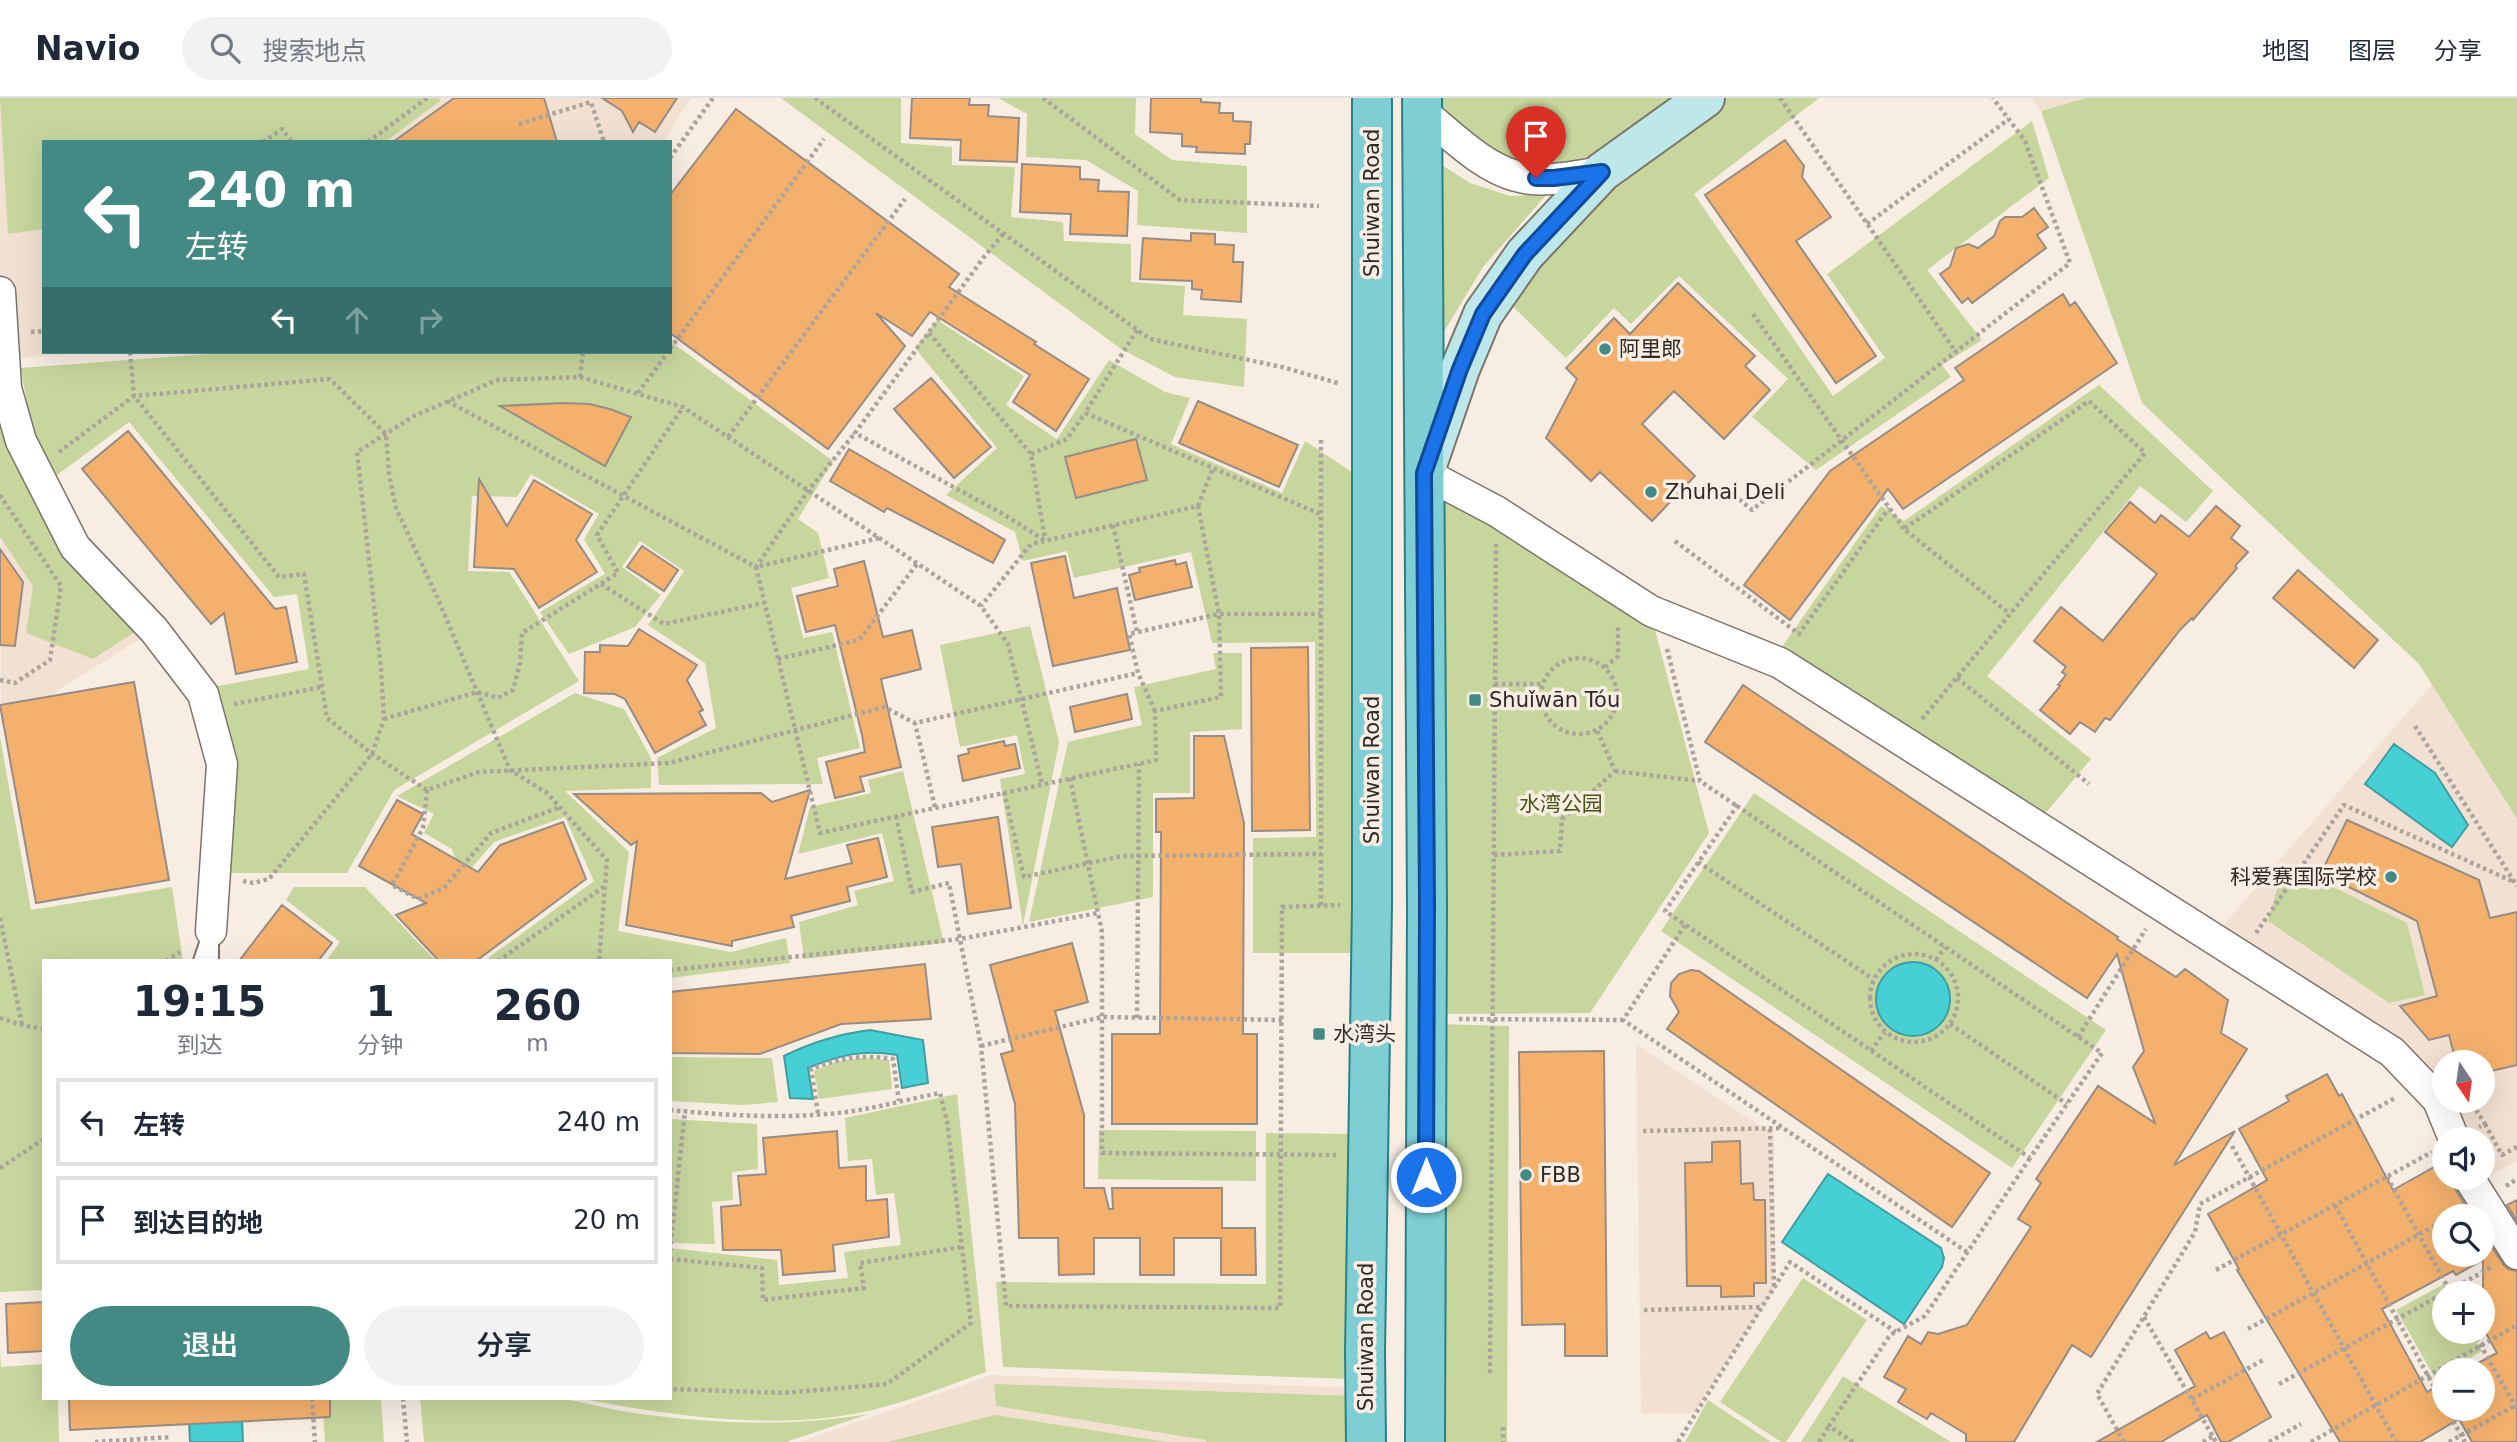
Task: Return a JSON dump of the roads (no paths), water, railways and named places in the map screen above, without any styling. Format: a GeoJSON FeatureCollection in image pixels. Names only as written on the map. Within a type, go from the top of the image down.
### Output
{"type":"FeatureCollection","features":[{"type":"Feature","properties":{"kind":"main road","name":"Shuiwan Road"},"geometry":{"type":"LineString","coordinates":[[1366,1442],[1372,905],[1372,98]]}},
{"type":"Feature","properties":{"kind":"main road"},"geometry":{"type":"LineString","coordinates":[[1422,105],[1427,1019],[1425,1442]]}},
{"type":"Feature","properties":{"kind":"street"},"geometry":{"type":"LineString","coordinates":[[1705,98],[1602,172],[1525,254],[1483,314],[1460,369],[1424,473],[1496,511],[1658,614],[1780,663],[2392,1052],[2438,1100],[2442,1127]]}},
{"type":"Feature","properties":{"kind":"street"},"geometry":{"type":"LineString","coordinates":[[1422,105],[1490,166],[1517,177],[1554,178],[1602,172]]}},
{"type":"Feature","properties":{"kind":"street"},"geometry":{"type":"LineString","coordinates":[[0,292],[6,388],[22,441],[75,547],[153,630],[203,694],[222,764],[211,931]]}},
{"type":"Feature","properties":{"kind":"street"},"geometry":{"type":"LineString","coordinates":[[2477,1190],[2517,1253]]}},
{"type":"Feature","properties":{"kind":"lane"},"geometry":{"type":"LineString","coordinates":[[202,959],[211,931]]}},
{"type":"Feature","properties":{"kind":"lane"},"geometry":{"type":"LineString","coordinates":[[211,931],[211,959]]}},
{"type":"Feature","properties":{"kind":"water"},"geometry":{"type":"Polygon","coordinates":[[[2394,744],[2435,773],[2468,825],[2452,847],[2365,784],[2394,744]]]}},
{"type":"Feature","properties":{"kind":"water"},"geometry":{"type":"Polygon","coordinates":[[[1913,962],[1934,968],[1944,978],[1950,999],[1944,1020],[1934,1030],[1913,1036],[1892,1030],[1882,1020],[1876,999],[1882,978],[1892,968],[1913,962]]]}},
{"type":"Feature","properties":{"kind":"water"},"geometry":{"type":"Polygon","coordinates":[[[870,1030],[923,1040],[928,1083],[902,1088],[897,1055],[862,1053],[808,1068],[813,1099],[790,1098],[784,1056],[826,1039],[870,1030]]]}},
{"type":"Feature","properties":{"kind":"water"},"geometry":{"type":"Polygon","coordinates":[[[1828,1174],[1941,1248],[1944,1258],[1942,1267],[1904,1324],[1782,1242],[1828,1174]]]}},
{"type":"Feature","properties":{"kind":"water"},"geometry":{"type":"Polygon","coordinates":[[[188,1400],[241,1400],[243,1442],[190,1442],[188,1400]]]}},
{"type":"Feature","properties":{"kind":"place","name":"阿里郎"},"geometry":{"type":"Point","coordinates":[1605,349]}},
{"type":"Feature","properties":{"kind":"place","name":"Zhuhai Deli"},"geometry":{"type":"Point","coordinates":[1651,492]}},
{"type":"Feature","properties":{"kind":"place","name":"Shuǐwān Tóu"},"geometry":{"type":"Point","coordinates":[1475,700]}},
{"type":"Feature","properties":{"kind":"place","name":"科爱赛国际学校"},"geometry":{"type":"Point","coordinates":[2391,877]}},
{"type":"Feature","properties":{"kind":"place","name":"水湾头"},"geometry":{"type":"Point","coordinates":[1319,1034]}},
{"type":"Feature","properties":{"kind":"place","name":"FBB"},"geometry":{"type":"Point","coordinates":[1526,1175]}},
{"type":"Feature","properties":{"kind":"park label","name":"水湾公园"},"geometry":{"type":"Point","coordinates":[1561,804]}}]}
